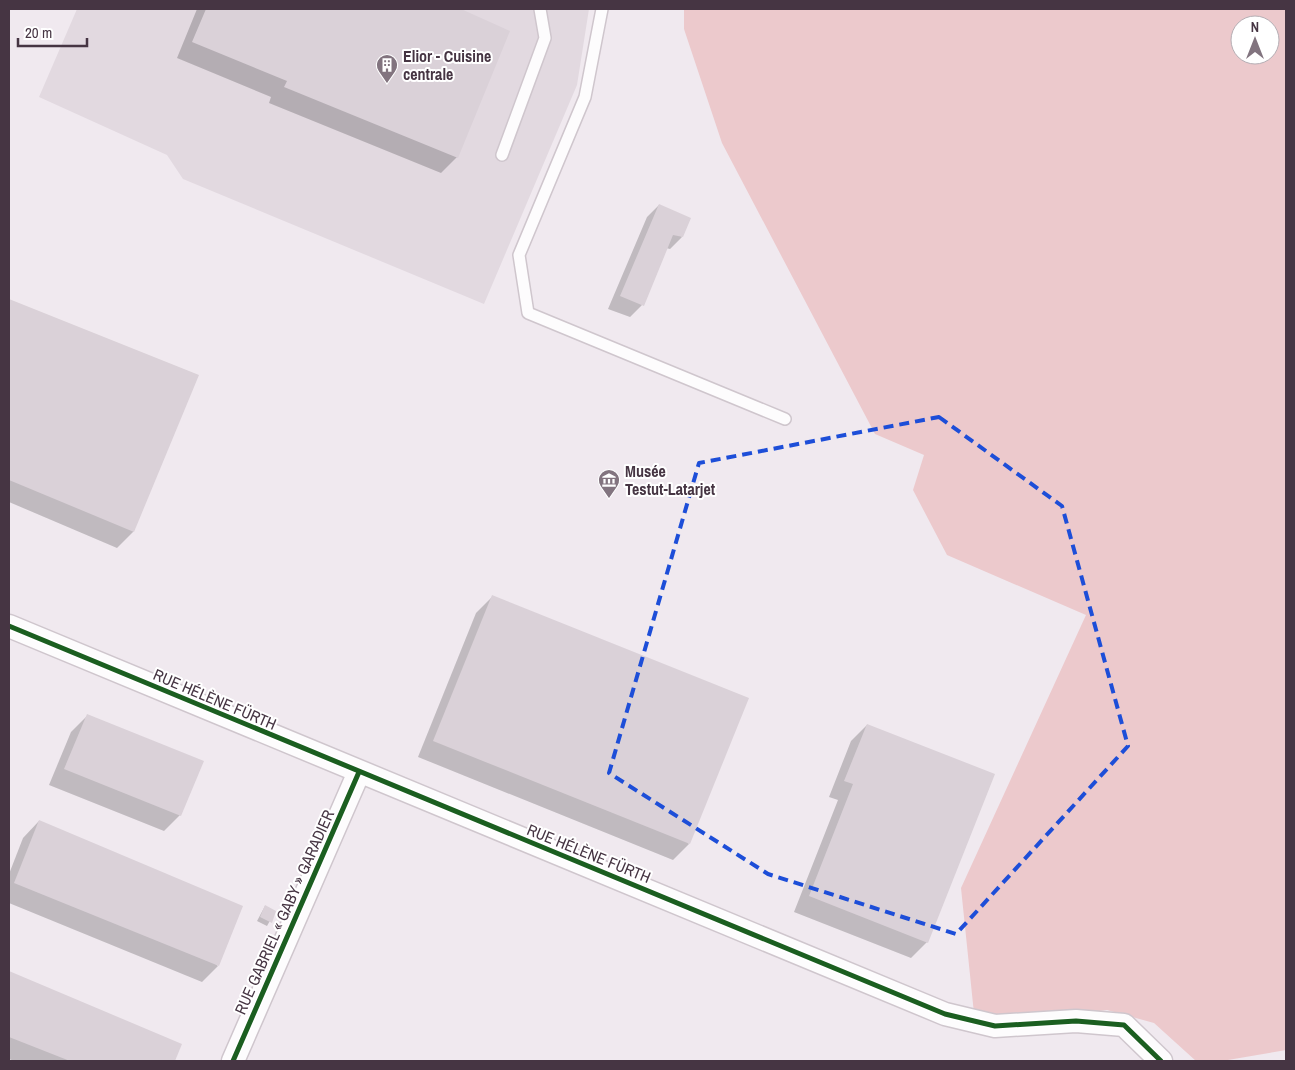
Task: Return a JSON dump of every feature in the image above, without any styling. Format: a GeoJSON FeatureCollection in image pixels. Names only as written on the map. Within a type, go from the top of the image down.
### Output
{"type":"FeatureCollection","features":[{"type":"Feature","properties":{"kind":"street","name":"RUE HÉLÈNE FÜRTH"},"geometry":{"type":"LineString","coordinates":[[9,626],[945,1014],[995,1026],[1076,1021],[1124,1025],[1161,1061]]}},
{"type":"Feature","properties":{"kind":"street","name":"RUE GABRIEL « GABY » GARADIER"},"geometry":{"type":"LineString","coordinates":[[233,1061],[358,772]]}},
{"type":"Feature","properties":{"kind":"lane"},"geometry":{"type":"LineString","coordinates":[[502,155],[545,38],[540,9]]}},
{"type":"Feature","properties":{"kind":"lane"},"geometry":{"type":"LineString","coordinates":[[602,9],[585,98],[519,255],[528,313],[785,419]]}},
{"type":"Feature","properties":{"kind":"highlighted area"},"geometry":{"type":"Polygon","coordinates":[[[939,417],[1062,506],[1128,746],[956,934],[768,874],[609,773],[699,463],[939,417]]]}},
{"type":"Feature","properties":{"kind":"shaded area"},"geometry":{"type":"Polygon","coordinates":[[[77,9],[589,9],[577,85],[484,304],[183,179],[167,155],[39,97],[77,9]]]}},
{"type":"Feature","properties":{"kind":"shaded area"},"geometry":{"type":"Polygon","coordinates":[[[684,9],[1286,9],[1286,1050],[1222,1061],[1196,1061],[1154,1023],[1107,1010],[1055,1017],[975,1023],[961,888],[1086,615],[947,555],[913,490],[924,455],[875,434],[722,143],[684,29],[684,9]]]}},
{"type":"Feature","properties":{"kind":"building","name":"Elior - Cuisine centrale"},"geometry":{"type":"Polygon","coordinates":[[[206,9],[461,9],[510,31],[458,158],[284,87],[287,81],[192,42],[206,9]]]}},
{"type":"Feature","properties":{"kind":"building"},"geometry":{"type":"Polygon","coordinates":[[[659,204],[691,218],[683,237],[673,235],[644,306],[620,296],[659,204]]]}},
{"type":"Feature","properties":{"kind":"building"},"geometry":{"type":"Polygon","coordinates":[[[9,299],[199,375],[134,532],[9,480],[9,299]]]}},
{"type":"Feature","properties":{"kind":"building"},"geometry":{"type":"Polygon","coordinates":[[[492,595],[749,698],[690,844],[433,741],[492,595]]]}},
{"type":"Feature","properties":{"kind":"building"},"geometry":{"type":"Polygon","coordinates":[[[87,714],[204,761],[181,816],[64,769],[87,714]]]}},
{"type":"Feature","properties":{"kind":"building"},"geometry":{"type":"Polygon","coordinates":[[[867,724],[995,774],[928,943],[809,896],[853,784],[844,781],[867,724]]]}},
{"type":"Feature","properties":{"kind":"building"},"geometry":{"type":"Polygon","coordinates":[[[39,820],[243,906],[219,966],[14,883],[39,820]]]}},
{"type":"Feature","properties":{"kind":"building"},"geometry":{"type":"Polygon","coordinates":[[[265,905],[276,911],[272,923],[260,917],[265,905]]]}},
{"type":"Feature","properties":{"kind":"building"},"geometry":{"type":"Polygon","coordinates":[[[9,971],[182,1044],[175,1061],[70,1061],[9,1037],[9,971]]]}},
{"type":"Feature","properties":{"kind":"cycle path"},"geometry":{"type":"LineString","coordinates":[[9,626],[945,1014],[995,1026],[1076,1021],[1124,1025],[1161,1061]]}},
{"type":"Feature","properties":{"kind":"cycle path"},"geometry":{"type":"LineString","coordinates":[[233,1061],[359,772]]}},
{"type":"Feature","properties":{"kind":"place","name":"Elior - Cuisine centrale"},"geometry":{"type":"Point","coordinates":[387,84]}},
{"type":"Feature","properties":{"kind":"place","name":"Musée Testut-Latarjet"},"geometry":{"type":"Point","coordinates":[609,499]}}]}
